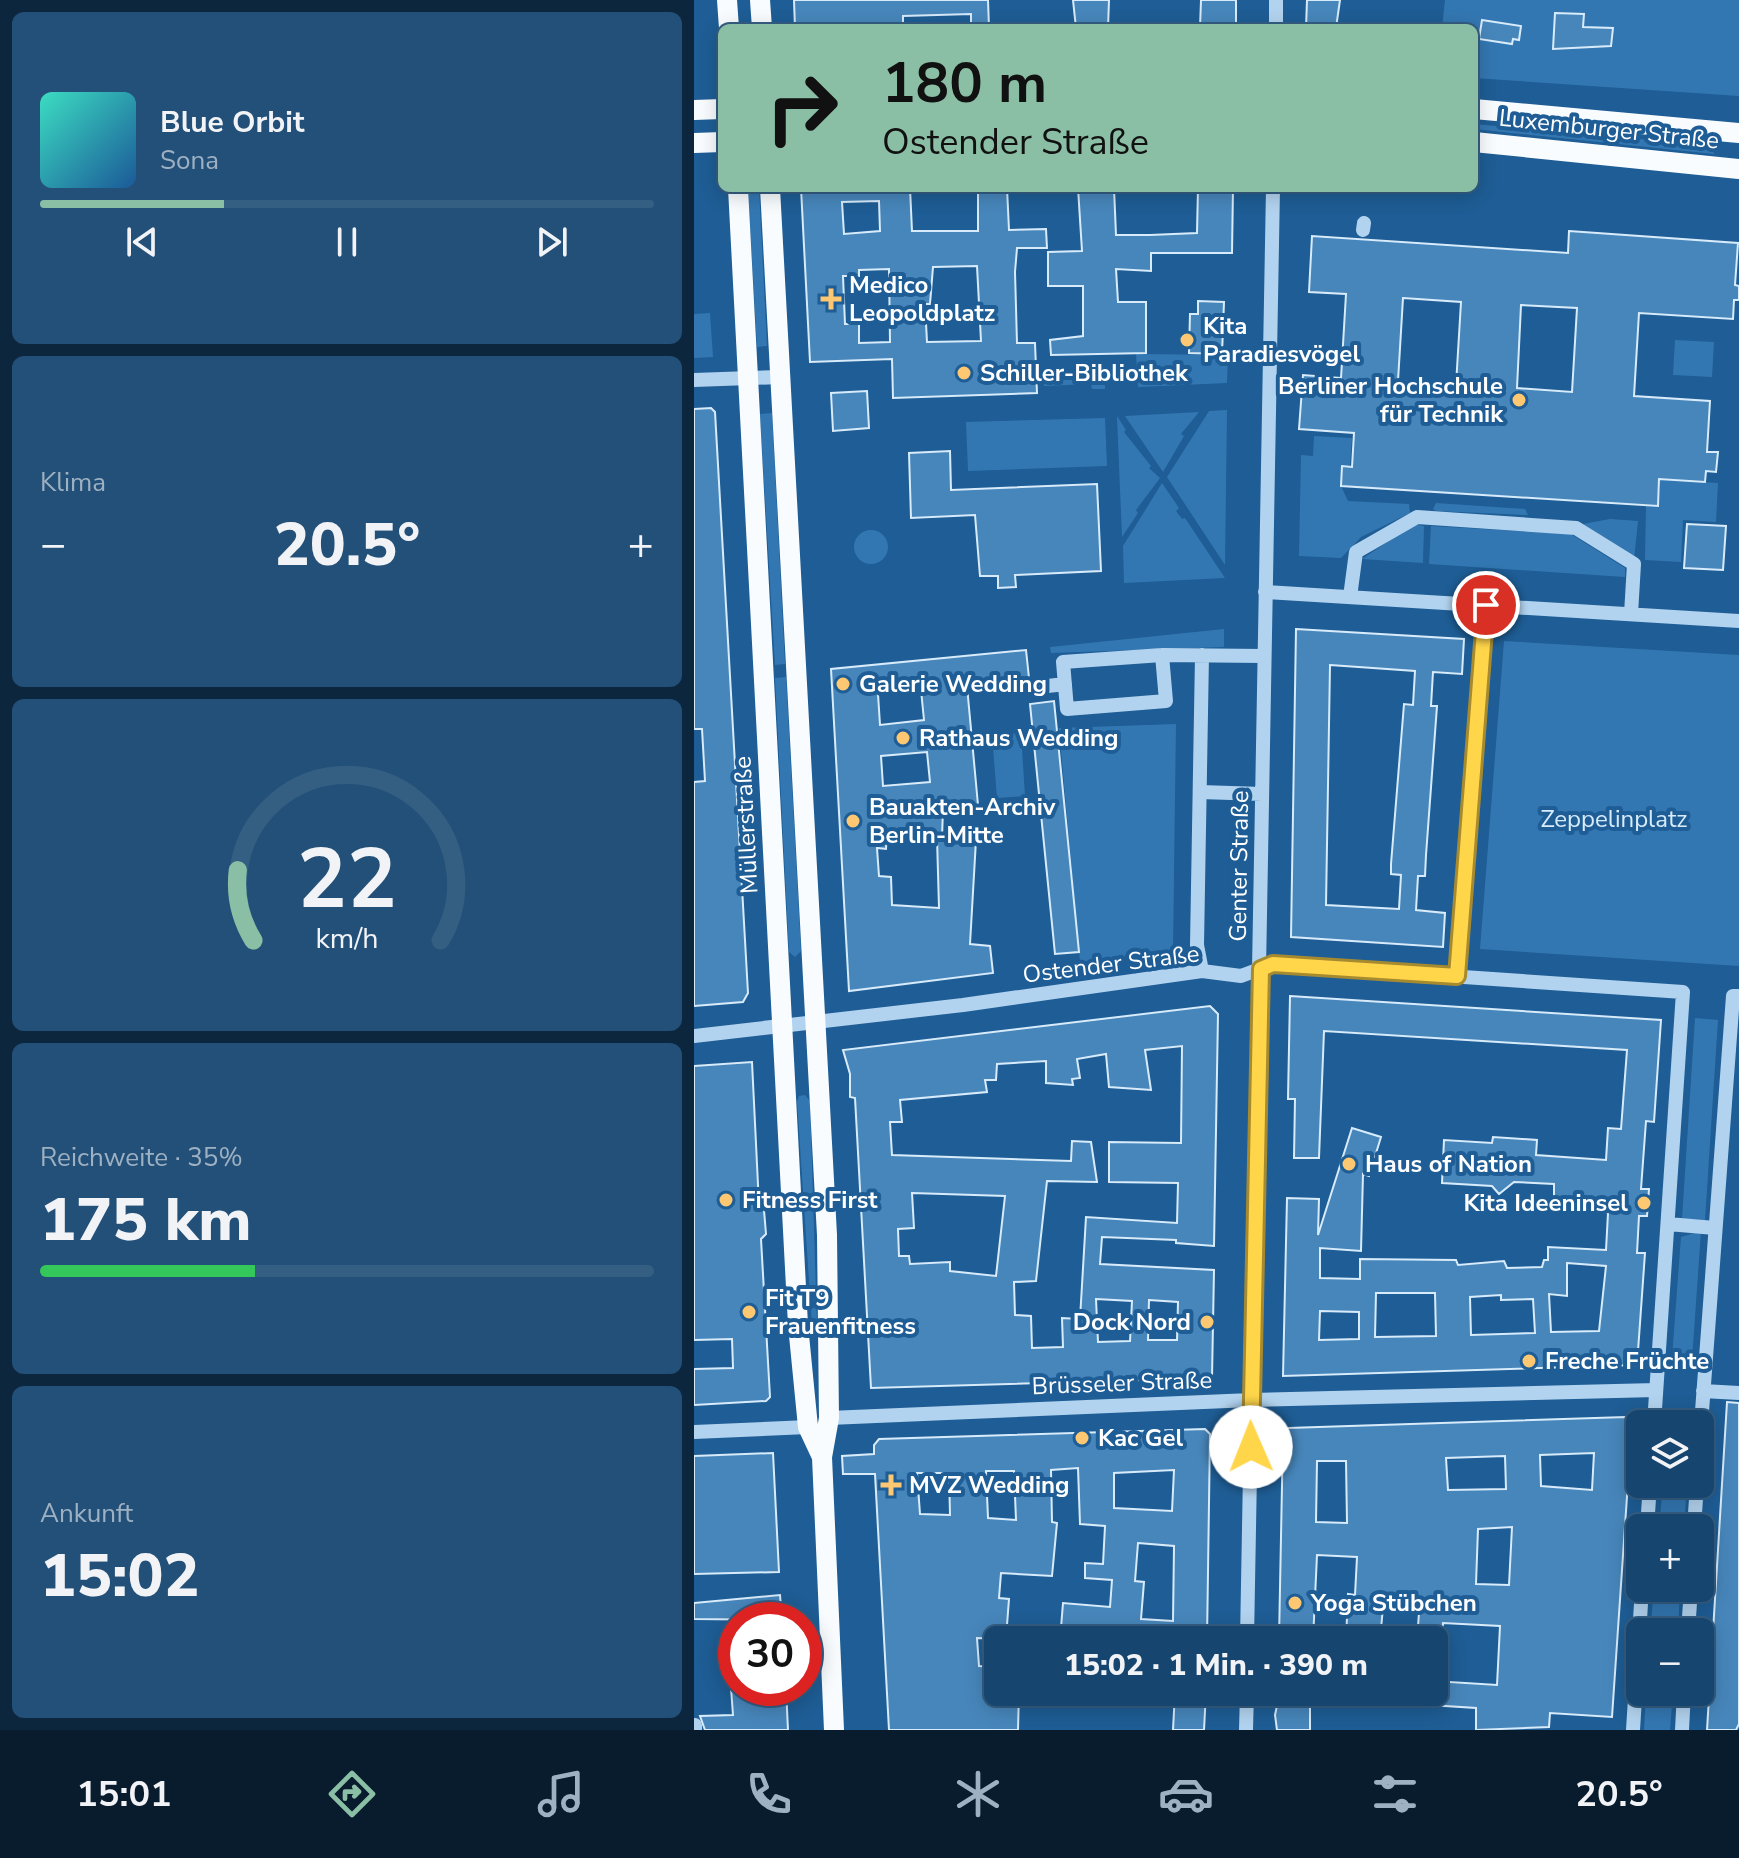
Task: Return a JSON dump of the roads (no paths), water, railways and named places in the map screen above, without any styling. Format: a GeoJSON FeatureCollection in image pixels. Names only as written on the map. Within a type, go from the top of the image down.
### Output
{"type":"FeatureCollection","features":[{"type":"Feature","properties":{"kind":"main road"},"geometry":{"type":"LineString","coordinates":[[727,0],[729,24]]}},
{"type":"Feature","properties":{"kind":"main road"},"geometry":{"type":"LineString","coordinates":[[760,0],[762,24]]}},
{"type":"Feature","properties":{"kind":"main road"},"geometry":{"type":"LineString","coordinates":[[694,110],[718,109]]}},
{"type":"Feature","properties":{"kind":"main road","name":"Luxemburger Straße"},"geometry":{"type":"LineString","coordinates":[[1478,109],[1739,133]]}},
{"type":"Feature","properties":{"kind":"main road"},"geometry":{"type":"LineString","coordinates":[[694,143],[718,142]]}},
{"type":"Feature","properties":{"kind":"main road","name":"Luxemburger Straße"},"geometry":{"type":"LineString","coordinates":[[1478,142],[1739,169]]}},
{"type":"Feature","properties":{"kind":"main road","name":"Müllerstraße"},"geometry":{"type":"LineString","coordinates":[[738,192],[798,1325],[808,1427],[822,1457]]}},
{"type":"Feature","properties":{"kind":"main road","name":"Müllerstraße"},"geometry":{"type":"LineString","coordinates":[[770,192],[827,1235],[829,1418],[822,1457],[834,1730]]}},
{"type":"Feature","properties":{"kind":"main road"},"geometry":{"type":"LineString","coordinates":[[780,965],[812,963]]}},
{"type":"Feature","properties":{"kind":"main road"},"geometry":{"type":"LineString","coordinates":[[785,1087],[819,1085]]}},
{"type":"Feature","properties":{"kind":"street"},"geometry":{"type":"LineString","coordinates":[[1276,0],[1276,24]]}},
{"type":"Feature","properties":{"kind":"street","name":"Genter Straße"},"geometry":{"type":"LineString","coordinates":[[1247,1626],[1273,192]]}},
{"type":"Feature","properties":{"kind":"street"},"geometry":{"type":"LineString","coordinates":[[694,380],[780,377]]}},
{"type":"Feature","properties":{"kind":"street"},"geometry":{"type":"LineString","coordinates":[[1350,597],[1356,552],[1417,517],[1576,528],[1634,564],[1631,614]]}},
{"type":"Feature","properties":{"kind":"street"},"geometry":{"type":"LineString","coordinates":[[1265,592],[1739,621]]}},
{"type":"Feature","properties":{"kind":"street"},"geometry":{"type":"LineString","coordinates":[[1457,976],[1486,605]]}},
{"type":"Feature","properties":{"kind":"street"},"geometry":{"type":"LineString","coordinates":[[1162,655],[1166,701],[1067,709],[1063,662],[1162,655],[1264,656]]}},
{"type":"Feature","properties":{"kind":"street"},"geometry":{"type":"LineString","coordinates":[[1202,655],[1197,953],[1202,971]]}},
{"type":"Feature","properties":{"kind":"street"},"geometry":{"type":"LineString","coordinates":[[1030,688],[1065,684]]}},
{"type":"Feature","properties":{"kind":"street"},"geometry":{"type":"LineString","coordinates":[[1200,792],[1262,794]]}},
{"type":"Feature","properties":{"kind":"street","name":"Ostender Straße"},"geometry":{"type":"LineString","coordinates":[[694,1036],[816,1023],[1202,971],[1241,976],[1273,964],[1683,992],[1668,1224]]}},
{"type":"Feature","properties":{"kind":"street"},"geometry":{"type":"LineString","coordinates":[[1702,1410],[1736,996]]}},
{"type":"Feature","properties":{"kind":"street"},"geometry":{"type":"LineString","coordinates":[[1655,1410],[1668,1224],[1715,1228]]}},
{"type":"Feature","properties":{"kind":"street","name":"Brüsseler Straße"},"geometry":{"type":"LineString","coordinates":[[829,1418],[1251,1400],[1656,1390]]}},
{"type":"Feature","properties":{"kind":"street"},"geometry":{"type":"LineString","coordinates":[[1703,1391],[1739,1393]]}},
{"type":"Feature","properties":{"kind":"street"},"geometry":{"type":"LineString","coordinates":[[694,1432],[808,1427]]}},
{"type":"Feature","properties":{"kind":"street"},"geometry":{"type":"LineString","coordinates":[[1633,1730],[1641,1602]]}},
{"type":"Feature","properties":{"kind":"street"},"geometry":{"type":"LineString","coordinates":[[1246,1730],[1247,1706]]}},
{"type":"Feature","properties":{"kind":"street"},"geometry":{"type":"LineString","coordinates":[[1682,1730],[1683,1706]]}},
{"type":"Feature","properties":{"kind":"place","name":"Medico Leopoldplatz"},"geometry":{"type":"Point","coordinates":[831,299]}},
{"type":"Feature","properties":{"kind":"place","name":"Kita Paradiesvögel"},"geometry":{"type":"Point","coordinates":[1187,340]}},
{"type":"Feature","properties":{"kind":"place","name":"Schiller-Bibliothek"},"geometry":{"type":"Point","coordinates":[964,373]}},
{"type":"Feature","properties":{"kind":"place","name":"Berliner Hochschule für Technik"},"geometry":{"type":"Point","coordinates":[1519,400]}},
{"type":"Feature","properties":{"kind":"place","name":"Galerie Wedding"},"geometry":{"type":"Point","coordinates":[843,684]}},
{"type":"Feature","properties":{"kind":"place","name":"Rathaus Wedding"},"geometry":{"type":"Point","coordinates":[903,738]}},
{"type":"Feature","properties":{"kind":"place","name":"Bauakten-Archiv Berlin-Mitte"},"geometry":{"type":"Point","coordinates":[853,821]}},
{"type":"Feature","properties":{"kind":"place","name":"Haus of Nation"},"geometry":{"type":"Point","coordinates":[1349,1164]}},
{"type":"Feature","properties":{"kind":"place","name":"Fitness First"},"geometry":{"type":"Point","coordinates":[726,1200]}},
{"type":"Feature","properties":{"kind":"place","name":"Kita Ideeninsel"},"geometry":{"type":"Point","coordinates":[1644,1203]}},
{"type":"Feature","properties":{"kind":"place","name":"Fit T9 Frauenfitness"},"geometry":{"type":"Point","coordinates":[749,1312]}},
{"type":"Feature","properties":{"kind":"place","name":"Dock Nord"},"geometry":{"type":"Point","coordinates":[1207,1322]}},
{"type":"Feature","properties":{"kind":"place","name":"Freche Früchte"},"geometry":{"type":"Point","coordinates":[1529,1361]}},
{"type":"Feature","properties":{"kind":"place","name":"Kac Gel"},"geometry":{"type":"Point","coordinates":[1082,1438]}},
{"type":"Feature","properties":{"kind":"place","name":"MVZ Wedding"},"geometry":{"type":"Point","coordinates":[891,1485]}},
{"type":"Feature","properties":{"kind":"place","name":"Yoga Stübchen"},"geometry":{"type":"Point","coordinates":[1295,1603]}},
{"type":"Feature","properties":{"kind":"park label","name":"Zeppelinplatz"},"geometry":{"type":"Point","coordinates":[1614,819]}}]}
